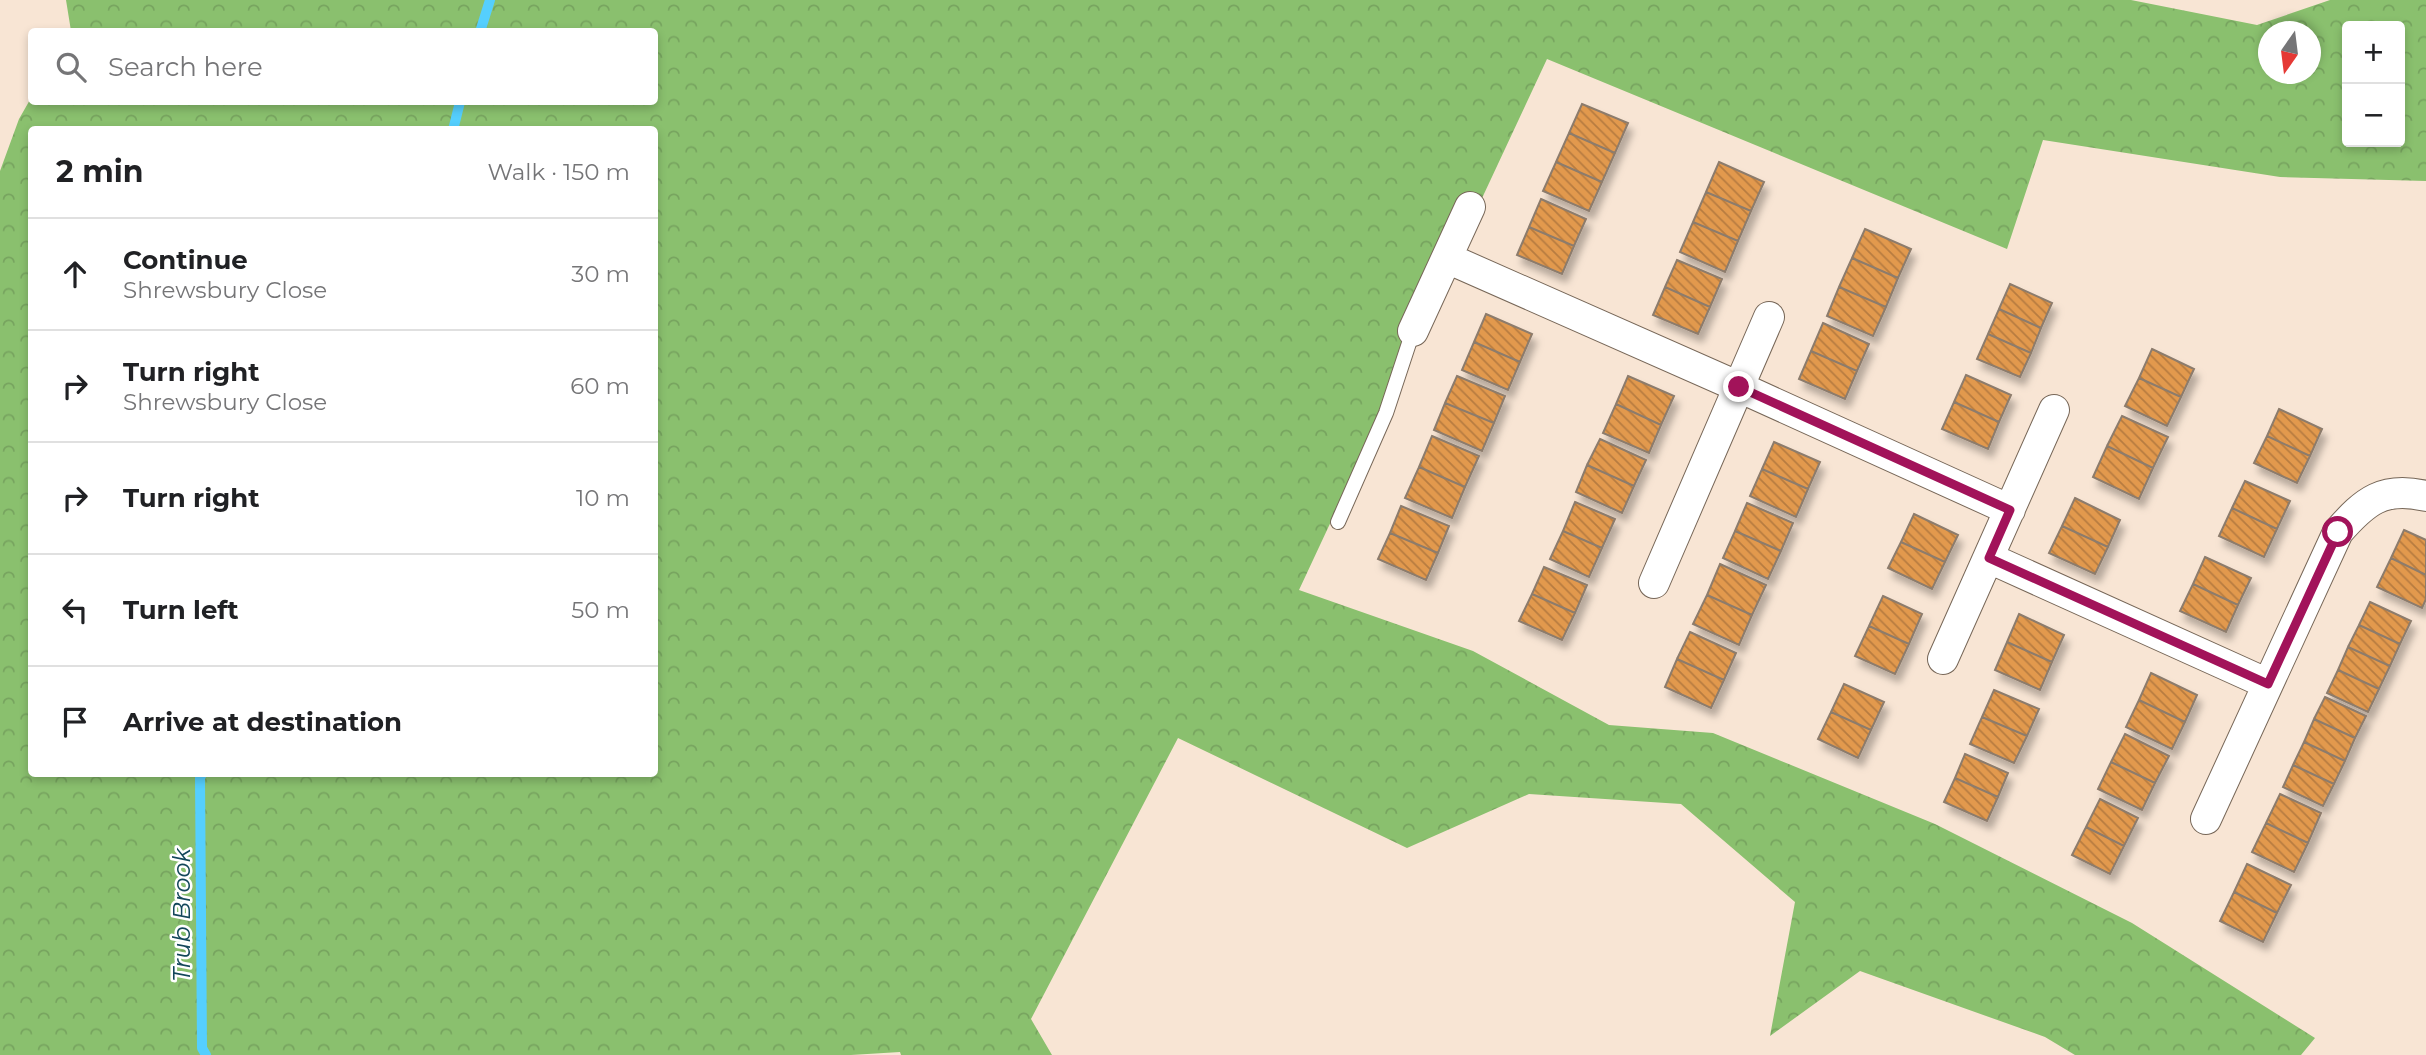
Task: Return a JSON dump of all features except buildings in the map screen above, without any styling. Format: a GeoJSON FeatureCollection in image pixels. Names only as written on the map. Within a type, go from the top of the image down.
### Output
{"type":"FeatureCollection","features":[{"type":"Feature","properties":{"kind":"street"},"geometry":{"type":"LineString","coordinates":[[1413,331],[1470,206]]}},
{"type":"Feature","properties":{"kind":"street"},"geometry":{"type":"LineString","coordinates":[[1447,258],[2010,510]]}},
{"type":"Feature","properties":{"kind":"street"},"geometry":{"type":"LineString","coordinates":[[1654,583],[1769,317]]}},
{"type":"Feature","properties":{"kind":"street"},"geometry":{"type":"LineString","coordinates":[[1943,659],[2054,410]]}},
{"type":"Feature","properties":{"kind":"street"},"geometry":{"type":"LineString","coordinates":[[2206,819],[2338,532],[2359,508],[2385,494],[2408,492],[2426,496]]}},
{"type":"Feature","properties":{"kind":"street"},"geometry":{"type":"LineString","coordinates":[[1989,558],[2268,684]]}},
{"type":"Feature","properties":{"kind":"lane"},"geometry":{"type":"LineString","coordinates":[[1338,522],[1386,413],[1413,331]]}},
{"type":"Feature","properties":{"kind":"green space"},"geometry":{"type":"Polygon","coordinates":[[[66,0],[2131,0],[2258,25],[2258,84],[2321,84],[2321,21],[2269,21],[2330,0],[2426,0],[2426,181],[2280,177],[2043,140],[2007,249],[1547,59],[1299,590],[1473,651],[1609,725],[1713,733],[1935,824],[2132,923],[2315,1038],[2301,1055],[2075,1055],[2045,1037],[1860,971],[1770,1036],[1795,902],[1681,804],[1529,794],[1407,848],[1178,738],[1031,1019],[1052,1055],[901,1055],[900,1052],[851,1055],[0,1055],[0,171],[19,119],[28,103],[658,105],[658,28],[71,28],[66,0]]]}},
{"type":"Feature","properties":{"kind":"waterway","name":"Trub Brook"},"geometry":{"type":"LineString","coordinates":[[481,28],[490,0]]}},
{"type":"Feature","properties":{"kind":"waterway","name":"Trub Brook"},"geometry":{"type":"LineString","coordinates":[[454,126],[459,105]]}},
{"type":"Feature","properties":{"kind":"waterway","name":"Trub Brook"},"geometry":{"type":"LineString","coordinates":[[200,777],[202,1048],[206,1055]]}},
{"type":"Feature","properties":{"kind":"route"},"geometry":{"type":"LineString","coordinates":[[1739,387],[2010,510],[1989,558],[2268,684],[2338,532]]}}]}
